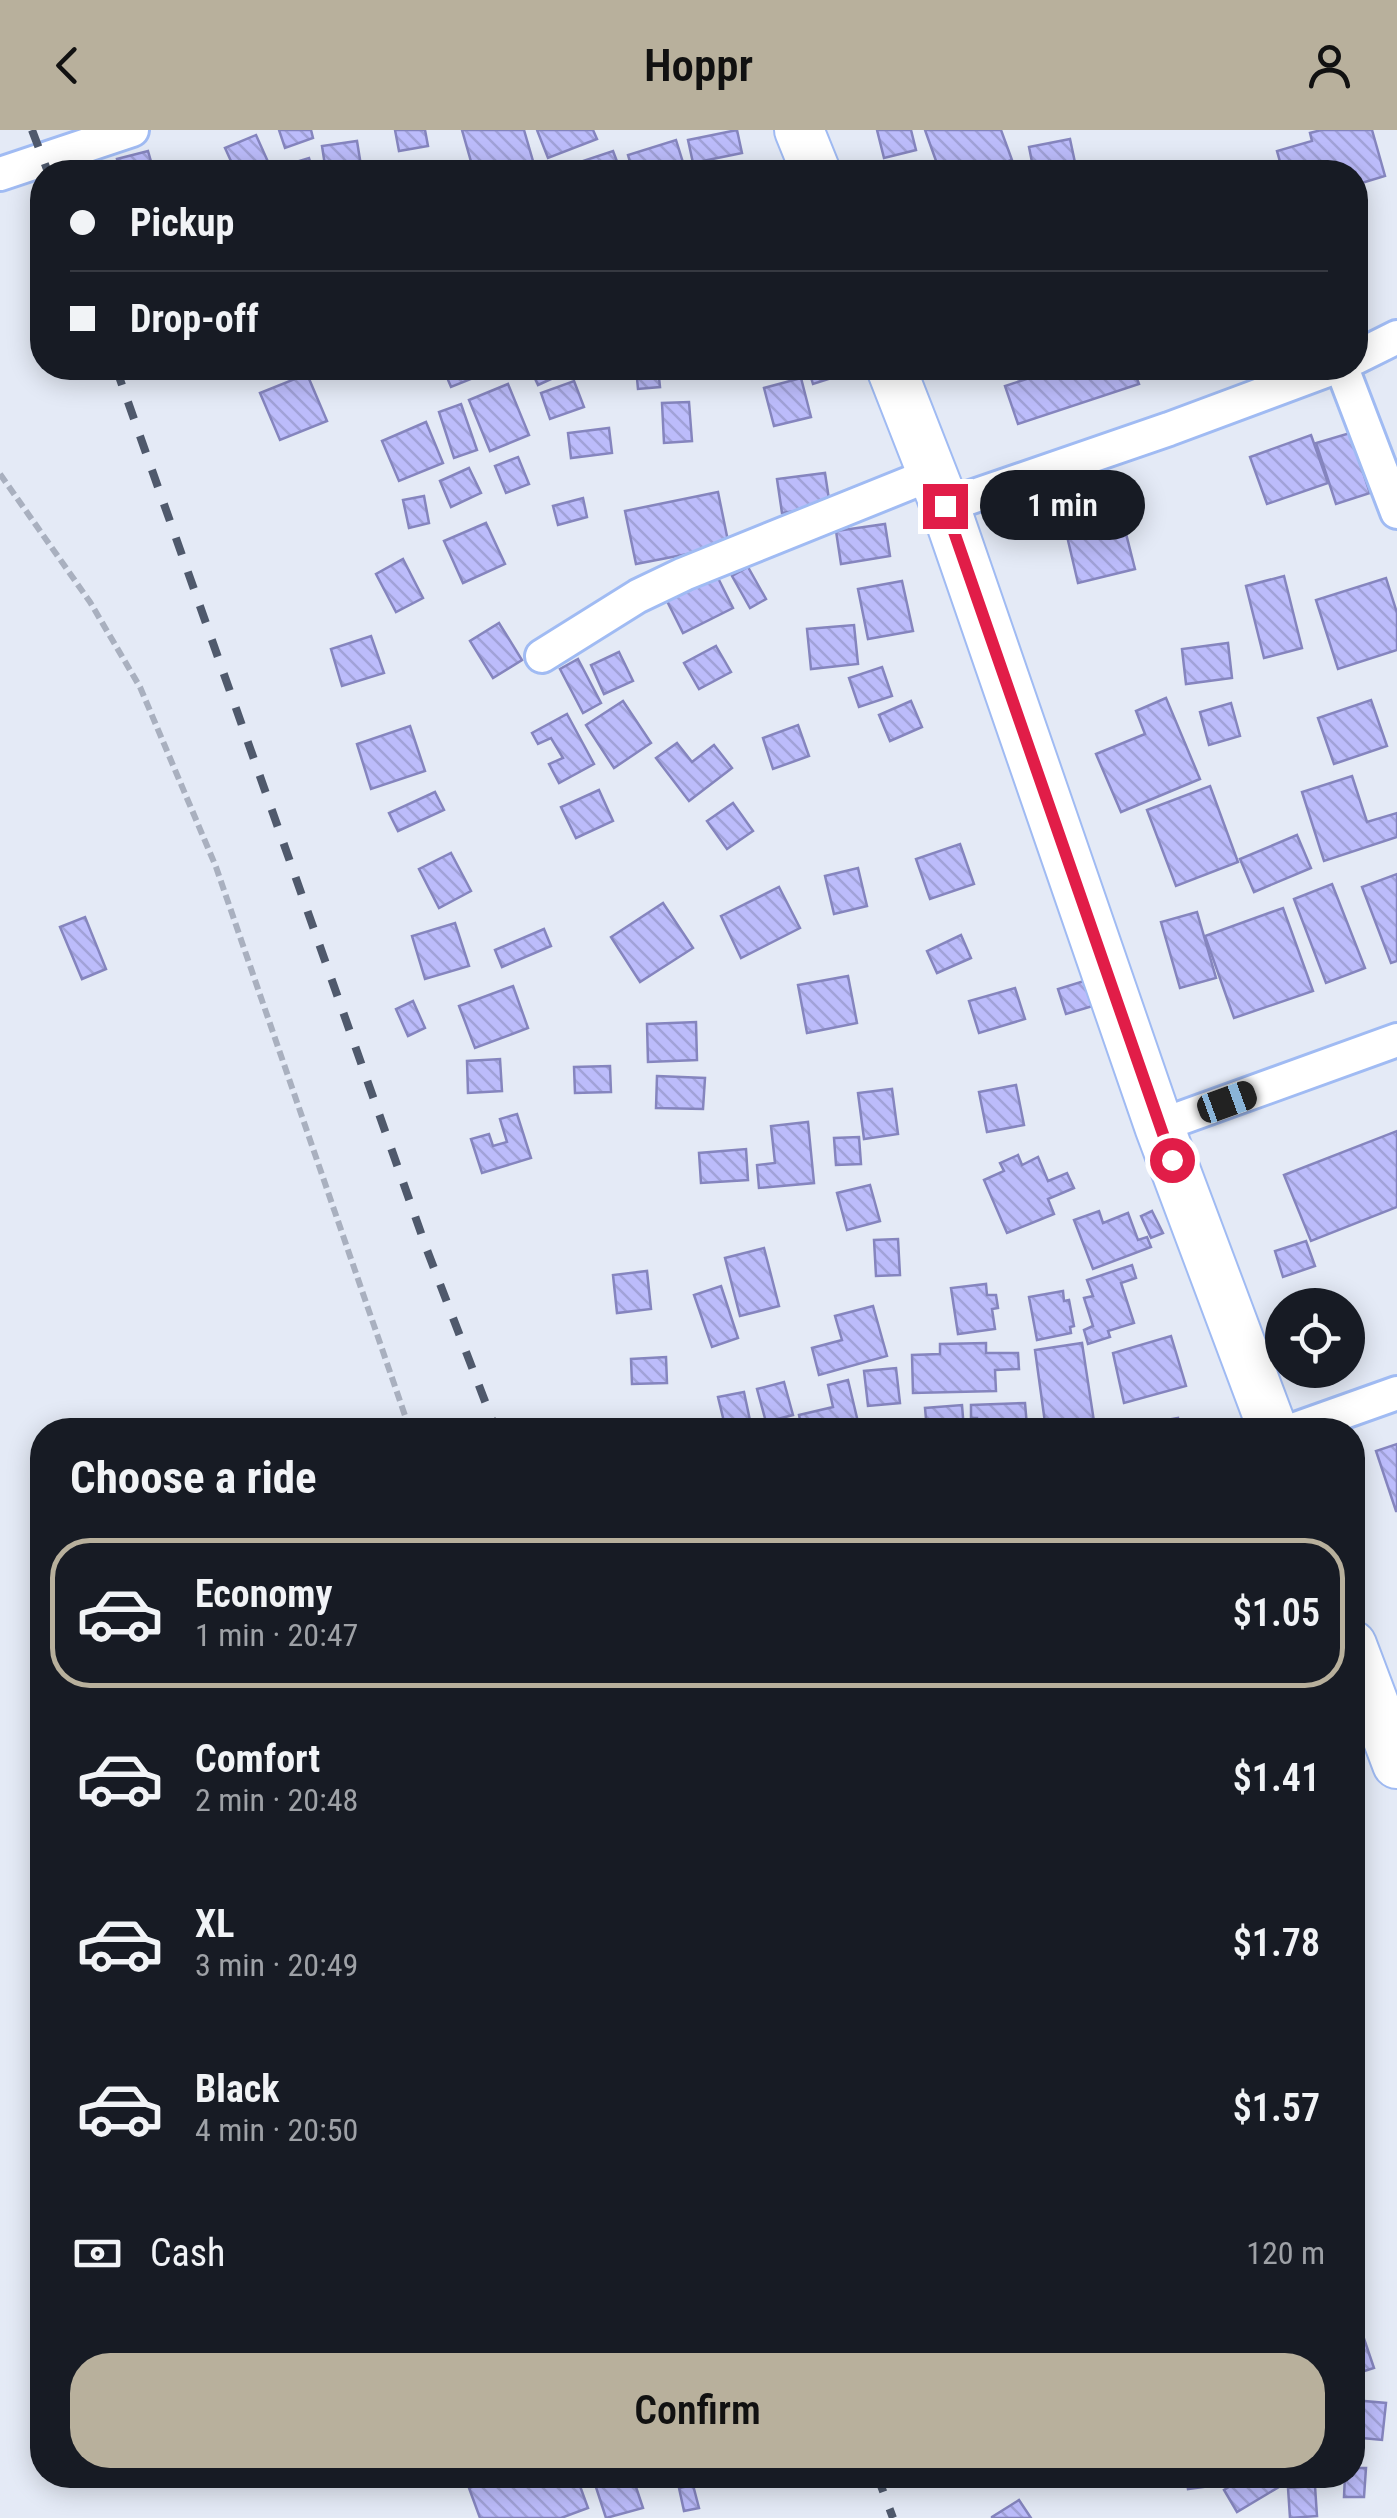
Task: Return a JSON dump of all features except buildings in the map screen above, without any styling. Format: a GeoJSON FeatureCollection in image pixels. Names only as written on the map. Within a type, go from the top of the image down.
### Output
{"type":"FeatureCollection","features":[{"type":"Feature","properties":{"kind":"main road"},"geometry":{"type":"LineString","coordinates":[[800,130],[811,160]]}},
{"type":"Feature","properties":{"kind":"main road"},"geometry":{"type":"LineString","coordinates":[[896,380],[938,490],[1159,1126],[1268,1418]]}},
{"type":"Feature","properties":{"kind":"main road"},"geometry":{"type":"LineString","coordinates":[[1365,1668],[1388,1710],[1397,1764]]}},
{"type":"Feature","properties":{"kind":"street"},"geometry":{"type":"LineString","coordinates":[[42,160],[132,130]]}},
{"type":"Feature","properties":{"kind":"street"},"geometry":{"type":"LineString","coordinates":[[0,174],[30,164]]}},
{"type":"Feature","properties":{"kind":"street"},"geometry":{"type":"LineString","coordinates":[[1368,352],[1397,337]]}},
{"type":"Feature","properties":{"kind":"street"},"geometry":{"type":"LineString","coordinates":[[542,656],[638,596],[684,574],[938,490],[1169,430],[1301,380]]}},
{"type":"Feature","properties":{"kind":"street"},"geometry":{"type":"LineString","coordinates":[[1347,380],[1397,512]]}},
{"type":"Feature","properties":{"kind":"street"},"geometry":{"type":"LineString","coordinates":[[1159,1126],[1397,1040]]}},
{"type":"Feature","properties":{"kind":"street"},"geometry":{"type":"LineString","coordinates":[[1327,1418],[1397,1393]]}},
{"type":"Feature","properties":{"kind":"path"},"geometry":{"type":"LineString","coordinates":[[0,474],[90,602],[148,705],[216,867],[406,1418]]}},
{"type":"Feature","properties":{"kind":"railway"},"geometry":{"type":"LineString","coordinates":[[32,130],[43,160]]}},
{"type":"Feature","properties":{"kind":"railway"},"geometry":{"type":"LineString","coordinates":[[120,380],[427,1250],[491,1418]]}},
{"type":"Feature","properties":{"kind":"railway"},"geometry":{"type":"LineString","coordinates":[[882,2488],[893,2518]]}},
{"type":"Feature","properties":{"kind":"route"},"geometry":{"type":"LineString","coordinates":[[945,506],[1172,1160]]}}]}
